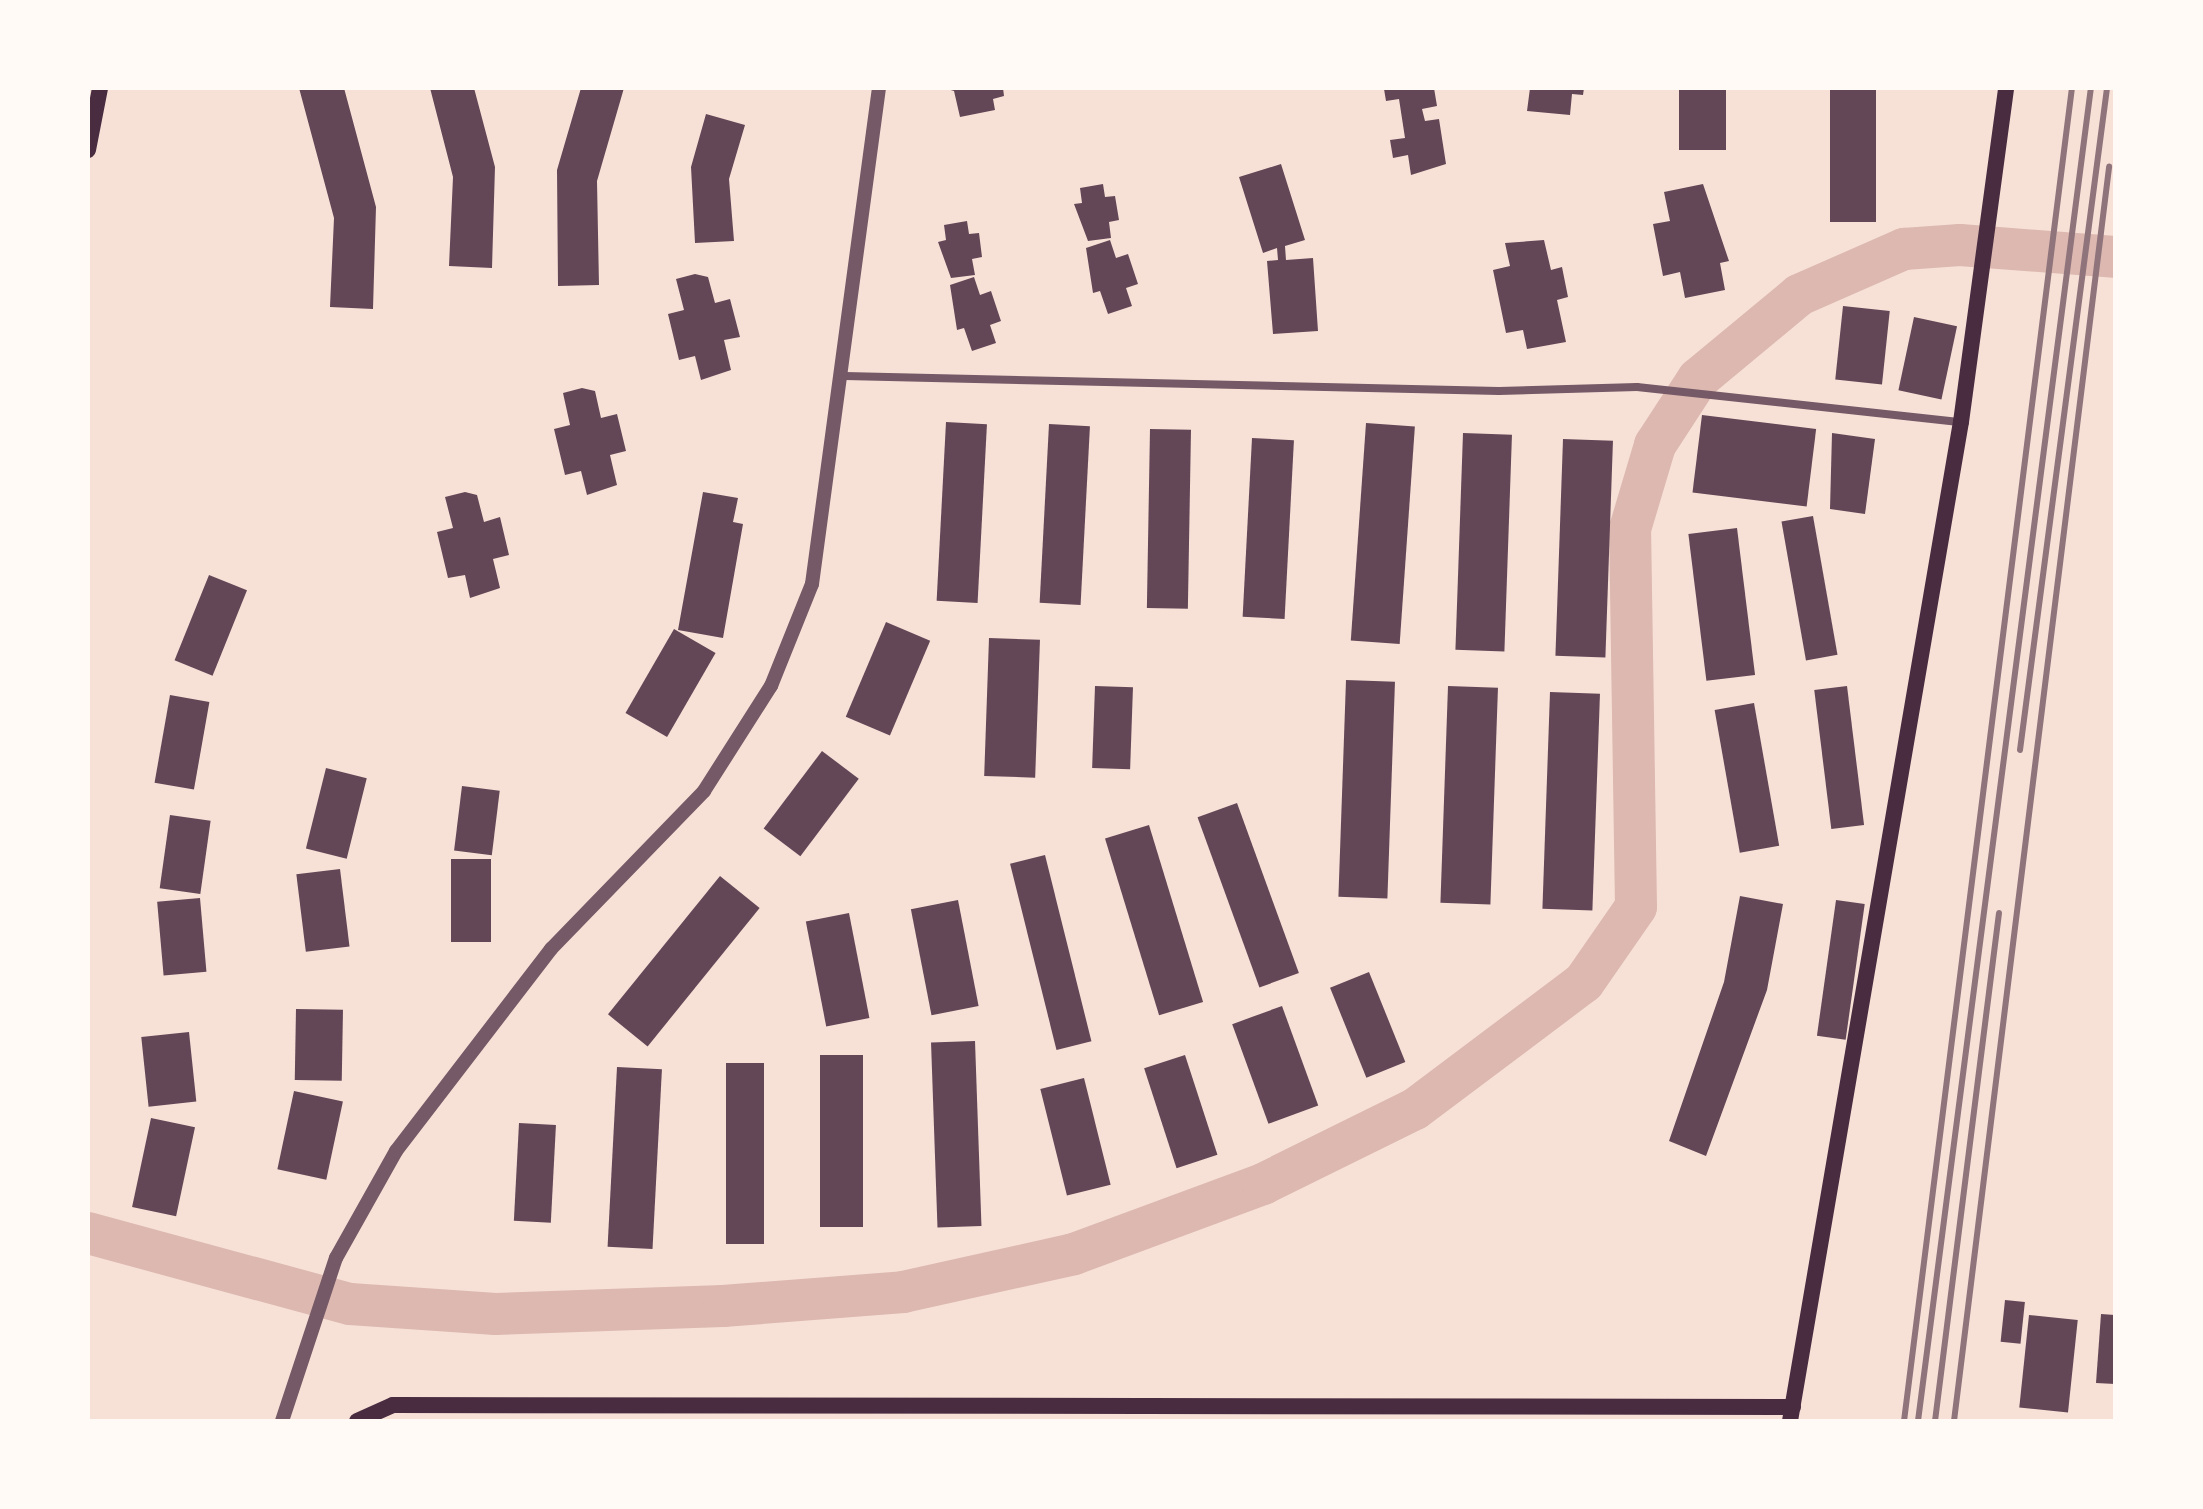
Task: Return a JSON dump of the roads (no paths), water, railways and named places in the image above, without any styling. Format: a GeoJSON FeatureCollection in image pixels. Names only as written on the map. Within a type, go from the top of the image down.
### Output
{"type":"FeatureCollection","features":[{"type":"Feature","properties":{"kind":"main road"},"geometry":{"type":"LineString","coordinates":[[88,150],[100,88]]}},
{"type":"Feature","properties":{"kind":"main road"},"geometry":{"type":"LineString","coordinates":[[357,1421],[393,1405],[1792,1414],[1961,422],[2006,88]]}},
{"type":"Feature","properties":{"kind":"street"},"geometry":{"type":"LineString","coordinates":[[282,1421],[301,1347],[336,1258],[396,1151],[474,1041],[589,905],[704,791],[771,686],[812,584],[845,376],[879,88]]}},
{"type":"Feature","properties":{"kind":"street"},"geometry":{"type":"LineString","coordinates":[[845,376],[1668,389],[1961,422]]}},
{"type":"Feature","properties":{"kind":"waterway"},"geometry":{"type":"LineString","coordinates":[[88,1233],[350,1304],[496,1314],[723,1306],[903,1292],[1074,1254],[1263,1184],[1415,1109],[1584,982],[1636,907],[1630,529],[1655,445],[1698,379],[1799,295],[1904,249],[1960,245],[2115,257]]}},
{"type":"Feature","properties":{"kind":"railway"},"geometry":{"type":"LineString","coordinates":[[1904,1421],[2072,88]]}},
{"type":"Feature","properties":{"kind":"railway"},"geometry":{"type":"LineString","coordinates":[[1918,1421],[2091,88]]}},
{"type":"Feature","properties":{"kind":"railway"},"geometry":{"type":"LineString","coordinates":[[2020,750],[2107,88]]}},
{"type":"Feature","properties":{"kind":"railway"},"geometry":{"type":"LineString","coordinates":[[1954,1421],[2109,167]]}},
{"type":"Feature","properties":{"kind":"railway"},"geometry":{"type":"LineString","coordinates":[[1935,1421],[1999,913]]}}]}
